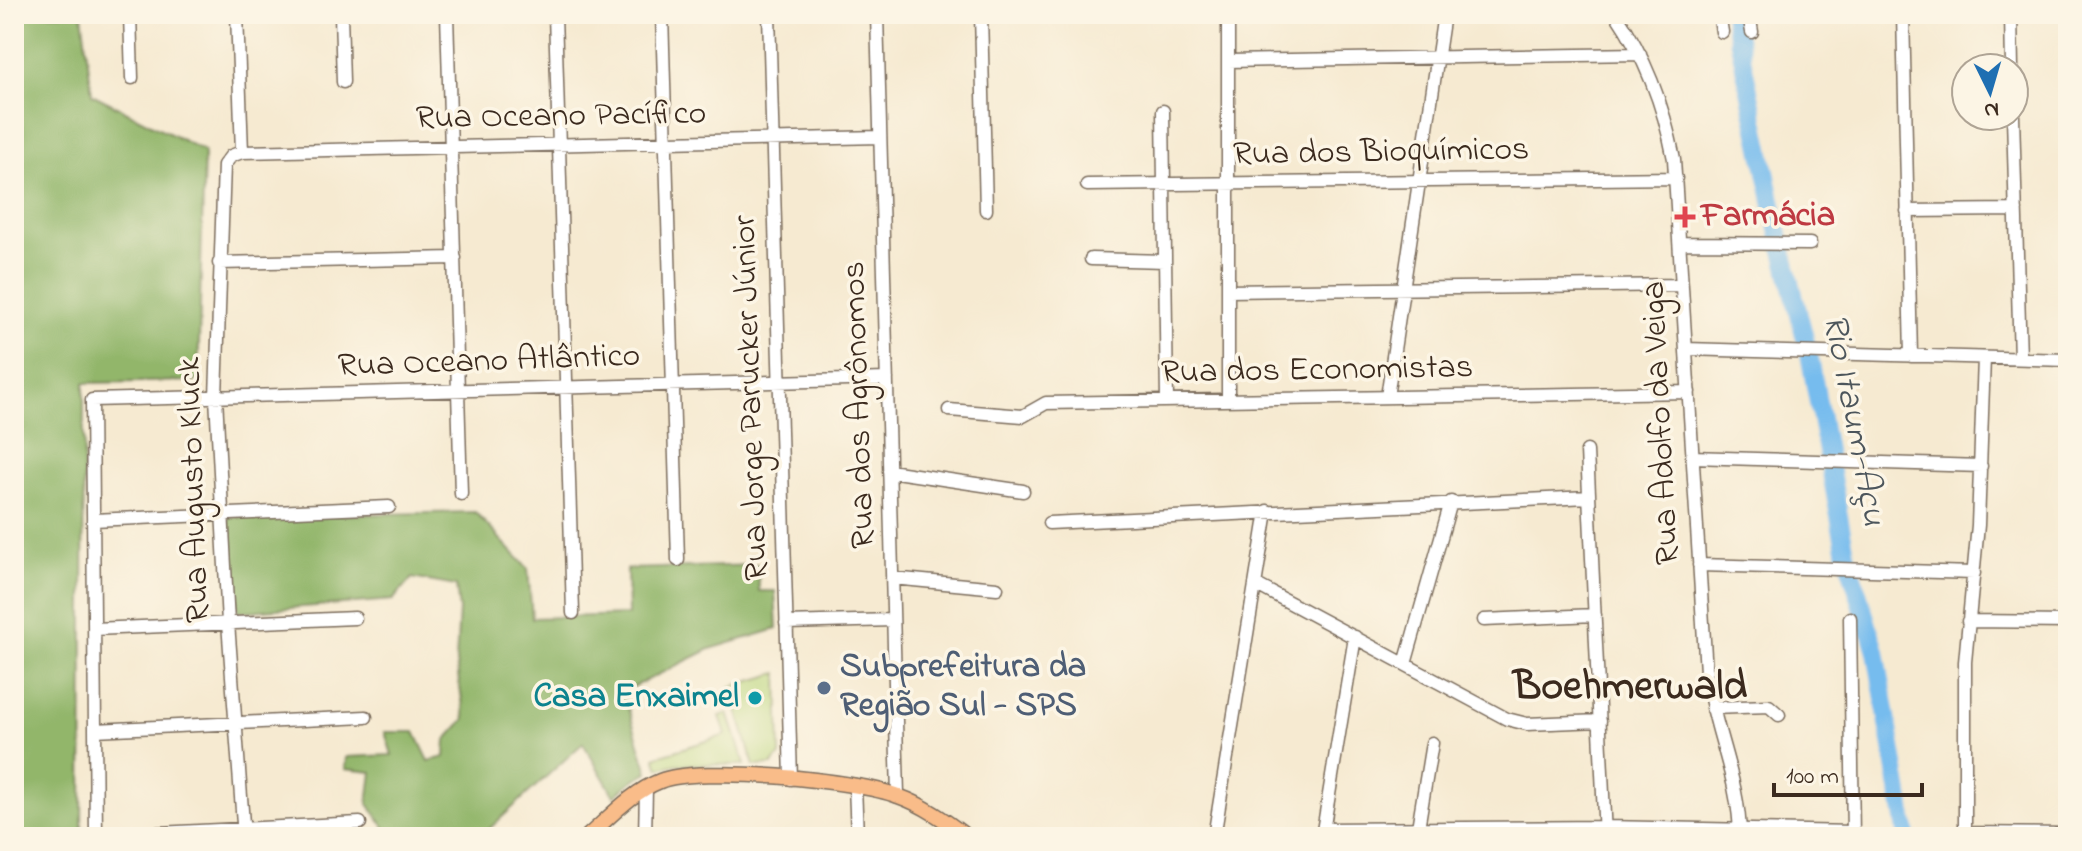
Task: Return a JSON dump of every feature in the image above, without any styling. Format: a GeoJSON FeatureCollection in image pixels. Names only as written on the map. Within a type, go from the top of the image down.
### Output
{"type":"FeatureCollection","features":[{"type":"Feature","properties":{"kind":"main road"},"geometry":{"type":"LineString","coordinates":[[587,837],[646,788],[690,774],[855,785],[898,795],[929,810],[967,837]]}},
{"type":"Feature","properties":{"kind":"street"},"geometry":{"type":"LineString","coordinates":[[130,14],[132,78]]}},
{"type":"Feature","properties":{"kind":"street"},"geometry":{"type":"LineString","coordinates":[[237,14],[242,152]]}},
{"type":"Feature","properties":{"kind":"street"},"geometry":{"type":"LineString","coordinates":[[341,14],[343,82]]}},
{"type":"Feature","properties":{"kind":"street"},"geometry":{"type":"LineString","coordinates":[[447,14],[461,494]]}},
{"type":"Feature","properties":{"kind":"street"},"geometry":{"type":"LineString","coordinates":[[555,14],[573,613]]}},
{"type":"Feature","properties":{"kind":"street"},"geometry":{"type":"LineString","coordinates":[[662,14],[678,560]]}},
{"type":"Feature","properties":{"kind":"street","name":"Rua Jorge Parucker Júnior"},"geometry":{"type":"LineString","coordinates":[[769,14],[791,779]]}},
{"type":"Feature","properties":{"kind":"street","name":"Rua dos Agrônomos"},"geometry":{"type":"LineString","coordinates":[[877,14],[898,795]]}},
{"type":"Feature","properties":{"kind":"street"},"geometry":{"type":"LineString","coordinates":[[981,14],[986,210]]}},
{"type":"Feature","properties":{"kind":"street"},"geometry":{"type":"LineString","coordinates":[[1228,14],[1228,400]]}},
{"type":"Feature","properties":{"kind":"street"},"geometry":{"type":"LineString","coordinates":[[1387,397],[1444,14]]}},
{"type":"Feature","properties":{"kind":"street","name":"Rua Adolfo da Veiga"},"geometry":{"type":"LineString","coordinates":[[1616,14],[1640,54],[1665,119],[1676,178],[1705,660],[1712,708],[1736,800],[1740,834]]}},
{"type":"Feature","properties":{"kind":"street"},"geometry":{"type":"LineString","coordinates":[[1719,14],[1722,32]]}},
{"type":"Feature","properties":{"kind":"street"},"geometry":{"type":"LineString","coordinates":[[1749,14],[1752,32]]}},
{"type":"Feature","properties":{"kind":"street"},"geometry":{"type":"LineString","coordinates":[[1903,14],[1911,356]]}},
{"type":"Feature","properties":{"kind":"street"},"geometry":{"type":"LineString","coordinates":[[2011,14],[2012,52]]}},
{"type":"Feature","properties":{"kind":"street"},"geometry":{"type":"LineString","coordinates":[[1228,61],[1640,54]]}},
{"type":"Feature","properties":{"kind":"street"},"geometry":{"type":"LineString","coordinates":[[1163,111],[1167,401]]}},
{"type":"Feature","properties":{"kind":"street"},"geometry":{"type":"LineString","coordinates":[[2014,132],[2020,359]]}},
{"type":"Feature","properties":{"kind":"street","name":"Rua Oceano Pacífico"},"geometry":{"type":"LineString","coordinates":[[242,152],[880,137]]}},
{"type":"Feature","properties":{"kind":"street","name":"Rua Augusto Kluck"},"geometry":{"type":"LineString","coordinates":[[242,152],[231,156],[224,165],[216,397],[234,724],[244,833]]}},
{"type":"Feature","properties":{"kind":"street","name":"Rua dos Bioquímicos"},"geometry":{"type":"LineString","coordinates":[[1087,185],[1676,178]]}},
{"type":"Feature","properties":{"kind":"street"},"geometry":{"type":"LineString","coordinates":[[1907,211],[2016,210]]}},
{"type":"Feature","properties":{"kind":"street"},"geometry":{"type":"LineString","coordinates":[[1680,243],[1810,244]]}},
{"type":"Feature","properties":{"kind":"street"},"geometry":{"type":"LineString","coordinates":[[219,263],[455,258]]}},
{"type":"Feature","properties":{"kind":"street"},"geometry":{"type":"LineString","coordinates":[[1091,259],[1165,261]]}},
{"type":"Feature","properties":{"kind":"street"},"geometry":{"type":"LineString","coordinates":[[1228,291],[1682,285]]}},
{"type":"Feature","properties":{"kind":"street"},"geometry":{"type":"LineString","coordinates":[[1686,349],[2068,360]]}},
{"type":"Feature","properties":{"kind":"street"},"geometry":{"type":"LineString","coordinates":[[1984,358],[1981,466],[1965,662],[1965,835],[2065,834]]}},
{"type":"Feature","properties":{"kind":"street","name":"Rua Oceano Atlântico"},"geometry":{"type":"LineString","coordinates":[[93,520],[92,400],[887,379]]}},
{"type":"Feature","properties":{"kind":"street","name":"Rua dos Economistas"},"geometry":{"type":"LineString","coordinates":[[949,410],[1023,416],[1046,403],[1689,392]]}},
{"type":"Feature","properties":{"kind":"street"},"geometry":{"type":"LineString","coordinates":[[1587,451],[1605,832]]}},
{"type":"Feature","properties":{"kind":"street"},"geometry":{"type":"LineString","coordinates":[[1692,457],[1981,466]]}},
{"type":"Feature","properties":{"kind":"street"},"geometry":{"type":"LineString","coordinates":[[889,471],[1023,491]]}},
{"type":"Feature","properties":{"kind":"street"},"geometry":{"type":"LineString","coordinates":[[1049,523],[1589,497]]}},
{"type":"Feature","properties":{"kind":"street"},"geometry":{"type":"LineString","coordinates":[[1405,664],[1451,502]]}},
{"type":"Feature","properties":{"kind":"street"},"geometry":{"type":"LineString","coordinates":[[360,823],[244,833],[96,837],[93,520],[389,507]]}},
{"type":"Feature","properties":{"kind":"street"},"geometry":{"type":"LineString","coordinates":[[1214,837],[1267,511]]}},
{"type":"Feature","properties":{"kind":"street"},"geometry":{"type":"LineString","coordinates":[[1699,565],[1974,573]]}},
{"type":"Feature","properties":{"kind":"street"},"geometry":{"type":"LineString","coordinates":[[892,578],[997,588]]}},
{"type":"Feature","properties":{"kind":"street"},"geometry":{"type":"LineString","coordinates":[[1255,584],[1513,722],[1600,721]]}},
{"type":"Feature","properties":{"kind":"street"},"geometry":{"type":"LineString","coordinates":[[1484,620],[1595,615]]}},
{"type":"Feature","properties":{"kind":"street"},"geometry":{"type":"LineString","coordinates":[[94,629],[355,618]]}},
{"type":"Feature","properties":{"kind":"street"},"geometry":{"type":"LineString","coordinates":[[1355,637],[1322,833],[1418,828],[1853,834],[1850,618]]}},
{"type":"Feature","properties":{"kind":"street"},"geometry":{"type":"LineString","coordinates":[[786,623],[893,620]]}},
{"type":"Feature","properties":{"kind":"street"},"geometry":{"type":"LineString","coordinates":[[1968,621],[2068,622]]}},
{"type":"Feature","properties":{"kind":"street"},"geometry":{"type":"LineString","coordinates":[[1712,708],[1769,706],[1779,715]]}},
{"type":"Feature","properties":{"kind":"street"},"geometry":{"type":"LineString","coordinates":[[95,730],[366,717]]}},
{"type":"Feature","properties":{"kind":"street"},"geometry":{"type":"LineString","coordinates":[[1418,828],[1432,743]]}},
{"type":"Feature","properties":{"kind":"street"},"geometry":{"type":"LineString","coordinates":[[855,785],[857,837]]}},
{"type":"Feature","properties":{"kind":"street"},"geometry":{"type":"LineString","coordinates":[[645,837],[646,788]]}},
{"type":"Feature","properties":{"kind":"green space"},"geometry":{"type":"Polygon","coordinates":[[[14,14],[82,14],[92,94],[204,151],[198,381],[84,383],[82,837],[14,837],[14,14]]]}},
{"type":"Feature","properties":{"kind":"green space"},"geometry":{"type":"Polygon","coordinates":[[[475,512],[528,569],[532,618],[628,615],[627,569],[758,565],[759,591],[775,591],[777,629],[710,649],[623,692],[648,772],[614,796],[583,743],[489,829],[496,837],[379,837],[385,827],[368,804],[372,772],[345,769],[346,757],[392,755],[385,732],[415,732],[429,761],[445,757],[446,740],[465,719],[456,662],[459,610],[456,586],[412,578],[393,600],[238,612],[228,517],[475,512]]]}},
{"type":"Feature","properties":{"kind":"green space"},"geometry":{"type":"Polygon","coordinates":[[[778,673],[780,755],[772,765],[754,766],[730,687],[778,673]]]}},
{"type":"Feature","properties":{"kind":"green space"},"geometry":{"type":"Polygon","coordinates":[[[728,713],[745,765],[677,764],[659,768],[655,757],[726,735],[720,716],[728,713]]]}},
{"type":"Feature","properties":{"kind":"waterway","name":"Rio Itaum-Açu"},"geometry":{"type":"LineString","coordinates":[[1733,14],[1779,234],[1810,359],[1846,554],[1876,651],[1907,837]]}},
{"type":"Feature","properties":{"kind":"place","name":"Farmácia"},"geometry":{"type":"Point","coordinates":[1685,217]}},
{"type":"Feature","properties":{"kind":"place","name":"Subprefeitura da Região Sul - SPS"},"geometry":{"type":"Point","coordinates":[824,688]}},
{"type":"Feature","properties":{"kind":"place","name":"Casa Enxaimel"},"geometry":{"type":"Point","coordinates":[755,698]}},
{"type":"Feature","properties":{"kind":"district","name":"Boehmerwald"},"geometry":{"type":"Point","coordinates":[1630,687]}}]}
